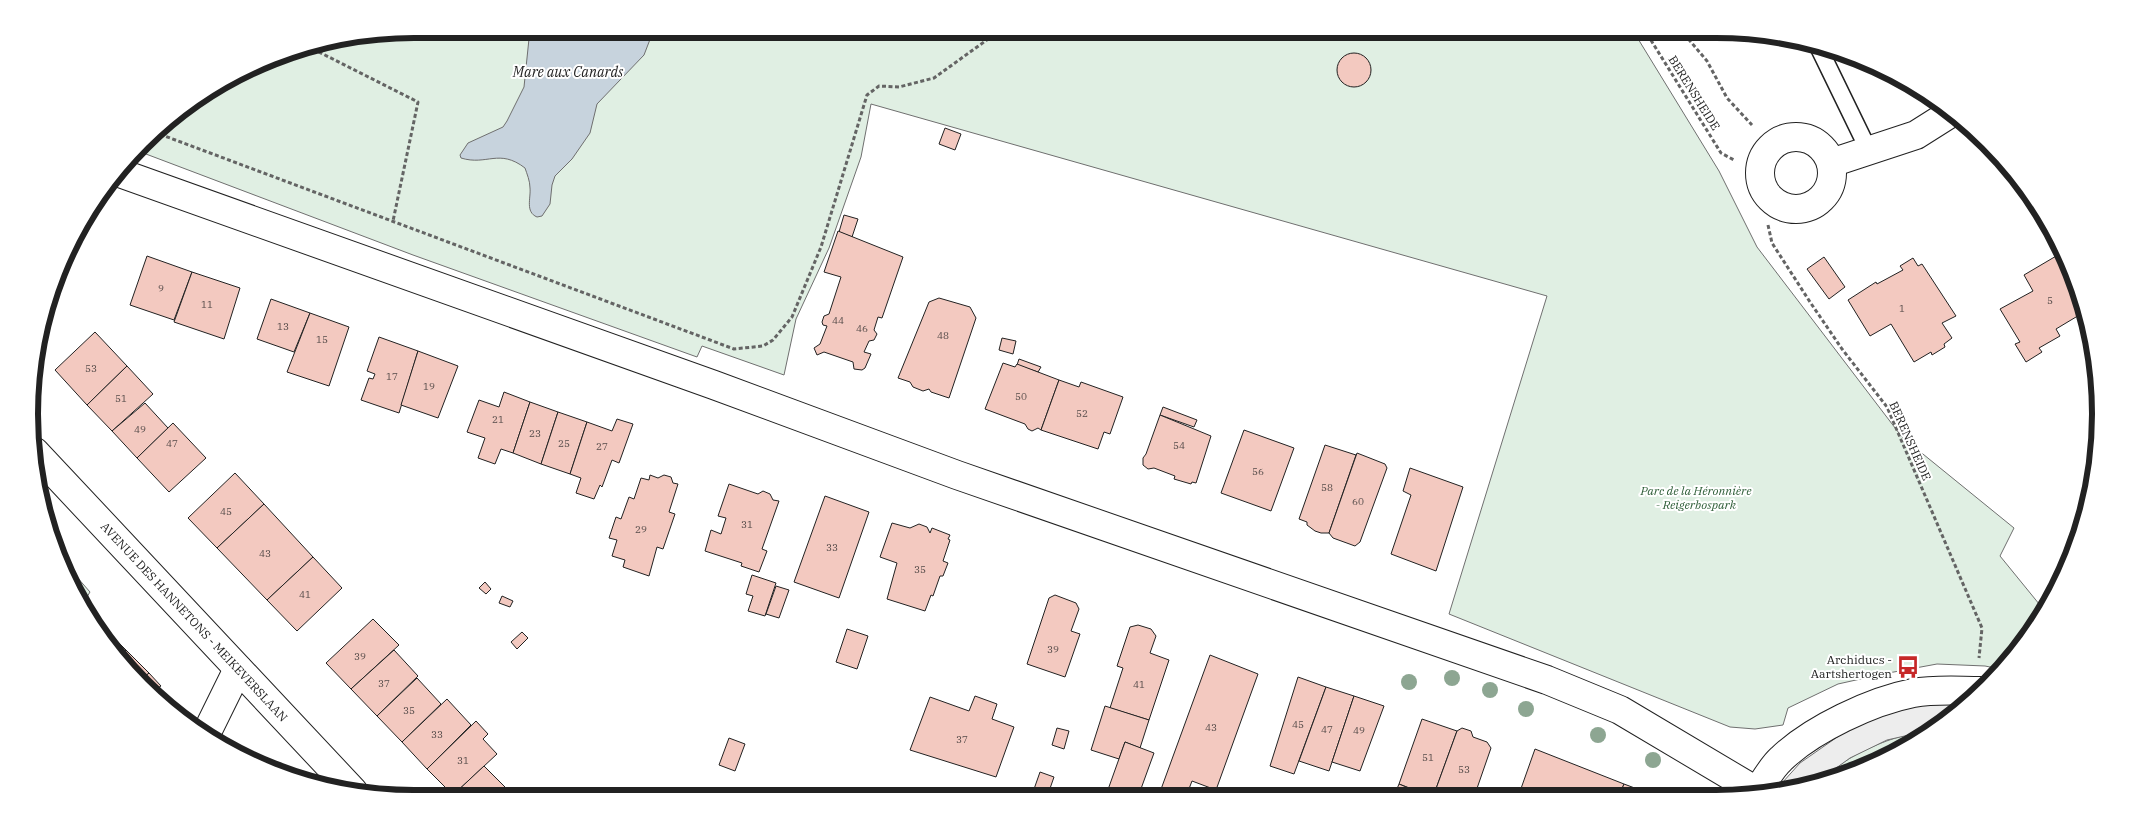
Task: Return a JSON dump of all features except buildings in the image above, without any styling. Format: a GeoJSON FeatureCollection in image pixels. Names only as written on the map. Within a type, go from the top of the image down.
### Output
{"type":"FeatureCollection","features":[{"type":"Feature","properties":{"kind":"street"},"geometry":{"type":"LineString","coordinates":[[1831,163],[1916,135],[1947,116]]}},
{"type":"Feature","properties":{"kind":"street"},"geometry":{"type":"LineString","coordinates":[[124,174],[714,385],[958,475],[1547,680],[1620,710],[1748,789]]}},
{"type":"Feature","properties":{"kind":"street","name":"AVENUE DES HANNETONS - MEIKEVERSLAAN"},"geometry":{"type":"LineString","coordinates":[[40,458],[346,784]]}},
{"type":"Feature","properties":{"kind":"street"},"geometry":{"type":"LineString","coordinates":[[208,729],[238,669]]}},
{"type":"Feature","properties":{"kind":"street"},"geometry":{"type":"LineString","coordinates":[[1760,788],[1780,759],[1837,721],[1863,708],[1913,693],[1938,690],[1971,691]]}},
{"type":"Feature","properties":{"kind":"lane"},"geometry":{"type":"LineString","coordinates":[[1821,52],[1869,151]]}},
{"type":"Feature","properties":{"kind":"path"},"geometry":{"type":"LineString","coordinates":[[162,135],[734,349],[763,346],[773,340],[792,317],[817,256],[850,156],[867,95],[879,86],[899,88],[934,78],[990,38]]}},
{"type":"Feature","properties":{"kind":"path","name":"BERENSHEIDE"},"geometry":{"type":"LineString","coordinates":[[1650,38],[1720,153],[1734,160]]}},
{"type":"Feature","properties":{"kind":"path"},"geometry":{"type":"LineString","coordinates":[[1688,38],[1707,61],[1727,98],[1752,125]]}},
{"type":"Feature","properties":{"kind":"path"},"geometry":{"type":"LineString","coordinates":[[316,50],[418,102],[393,221]]}},
{"type":"Feature","properties":{"kind":"path","name":"BERENSHEIDE"},"geometry":{"type":"LineString","coordinates":[[1768,225],[1772,243],[1810,302],[1842,349],[1887,407],[1982,628],[1978,663]]}},
{"type":"Feature","properties":{"kind":"green space","name":"Parc de la Héronnière - Reigerbospark"},"geometry":{"type":"Polygon","coordinates":[[[389,38],[1638,38],[1719,171],[1757,247],[1902,437],[2014,528],[2000,556],[2040,605],[2015,643],[1994,668],[1937,664],[1838,684],[1788,708],[1783,725],[1755,729],[1730,727],[1449,614],[1547,296],[871,104],[861,157],[829,248],[796,319],[784,375],[702,346],[697,357],[413,255],[143,153],[185,115],[247,76],[293,57],[317,50],[389,38]]]}},
{"type":"Feature","properties":{"kind":"green space"},"geometry":{"type":"Polygon","coordinates":[[[72,571],[90,592],[86,598],[72,571]]]}},
{"type":"Feature","properties":{"kind":"green space"},"geometry":{"type":"Polygon","coordinates":[[[1917,732],[1883,752],[1828,774],[1858,754],[1917,732]]]}},
{"type":"Feature","properties":{"kind":"shaded area"},"geometry":{"type":"Polygon","coordinates":[[[1938,701],[1958,702],[1914,734],[1887,740],[1850,758],[1829,773],[1781,784],[1800,763],[1843,733],[1889,711],[1938,701]]]}},
{"type":"Feature","properties":{"kind":"water","name":"Mare aux Canards"},"geometry":{"type":"Polygon","coordinates":[[[529,38],[651,38],[644,55],[597,104],[590,133],[572,159],[555,176],[550,204],[542,216],[537,217],[531,212],[529,204],[530,185],[525,168],[508,159],[470,160],[461,158],[460,155],[468,143],[503,127],[524,87],[529,38]]]}},
{"type":"Feature","properties":{"kind":"place","name":"Archiducs - Aartshertogen"},"geometry":{"type":"Point","coordinates":[1908,667]}}]}
